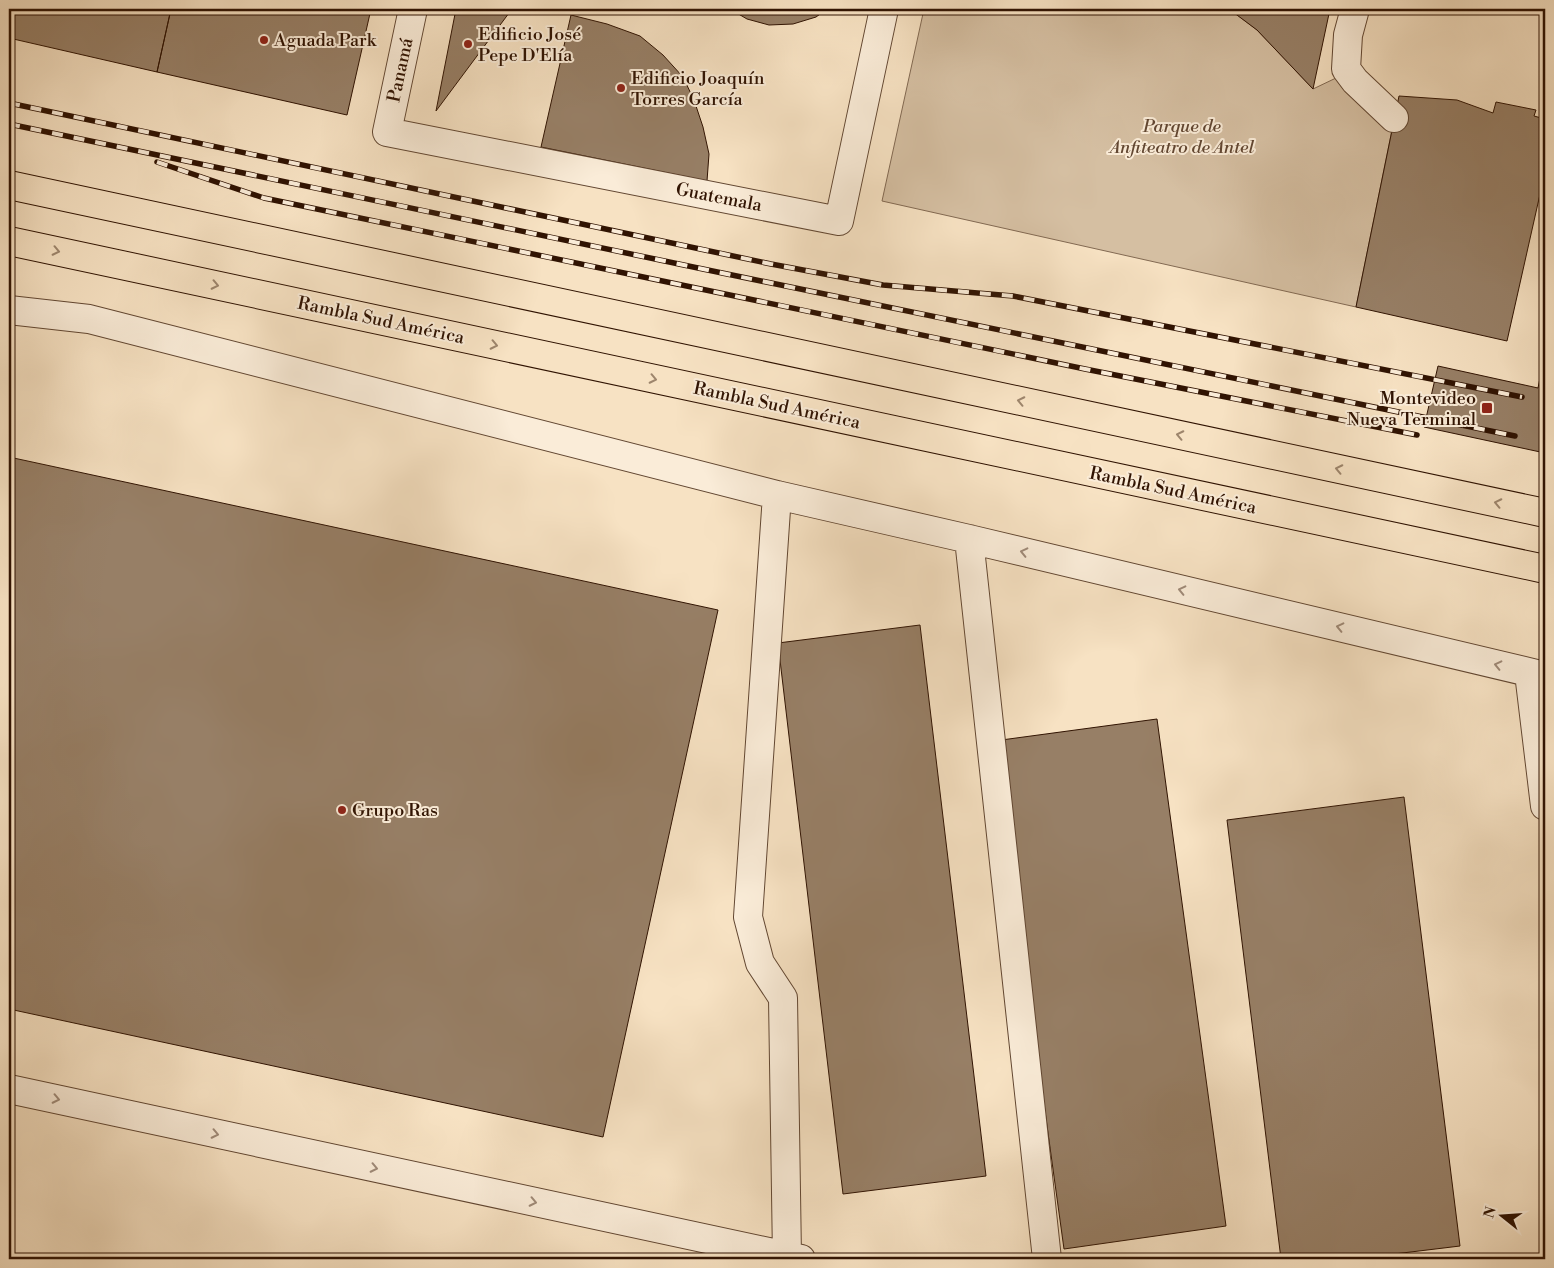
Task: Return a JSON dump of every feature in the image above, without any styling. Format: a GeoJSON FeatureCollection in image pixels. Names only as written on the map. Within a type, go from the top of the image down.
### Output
{"type":"FeatureCollection","features":[{"type":"Feature","properties":{"kind":"main road"},"geometry":{"type":"LineString","coordinates":[[9,185],[1545,513]]}},
{"type":"Feature","properties":{"kind":"main road","name":"Rambla Sud América"},"geometry":{"type":"LineString","coordinates":[[9,241],[1545,569]]}},
{"type":"Feature","properties":{"kind":"street","name":"Panamá"},"geometry":{"type":"LineString","coordinates":[[387,132],[413,9]]}},
{"type":"Feature","properties":{"kind":"street","name":"Guatemala"},"geometry":{"type":"LineString","coordinates":[[387,132],[839,221],[884,9]]}},
{"type":"Feature","properties":{"kind":"street"},"geometry":{"type":"LineString","coordinates":[[1354,9],[1348,35],[1346,69],[1355,81],[1394,118]]}},
{"type":"Feature","properties":{"kind":"street"},"geometry":{"type":"LineString","coordinates":[[9,310],[89,319],[777,495],[1537,674],[1545,806]]}},
{"type":"Feature","properties":{"kind":"street"},"geometry":{"type":"LineString","coordinates":[[9,1089],[794,1258],[783,998],[760,962],[748,918],[777,495]]}},
{"type":"Feature","properties":{"kind":"street"},"geometry":{"type":"LineString","coordinates":[[969,539],[1047,1259]]}},
{"type":"Feature","properties":{"kind":"green space","name":"Parque de Anfiteatro de Antel"},"geometry":{"type":"Polygon","coordinates":[[[924,9],[1229,9],[1257,30],[1313,89],[1336,78],[1392,130],[1356,307],[882,201],[924,9]]]}},
{"type":"Feature","properties":{"kind":"building"},"geometry":{"type":"Polygon","coordinates":[[[9,9],[171,9],[157,72],[9,38],[9,9]]]}},
{"type":"Feature","properties":{"kind":"building","name":"Aguada Park"},"geometry":{"type":"Polygon","coordinates":[[[171,9],[371,9],[347,115],[157,72],[171,9]]]}},
{"type":"Feature","properties":{"kind":"building","name":"Edificio José Pepe D'Elía"},"geometry":{"type":"Polygon","coordinates":[[[456,9],[512,9],[436,111],[456,9]]]}},
{"type":"Feature","properties":{"kind":"building"},"geometry":{"type":"Polygon","coordinates":[[[730,9],[827,9],[816,17],[793,24],[769,25],[747,19],[730,9]]]}},
{"type":"Feature","properties":{"kind":"building"},"geometry":{"type":"Polygon","coordinates":[[[1229,9],[1330,9],[1313,89],[1257,30],[1229,9]]]}},
{"type":"Feature","properties":{"kind":"building","name":"Edificio Joaquín Torres García"},"geometry":{"type":"Polygon","coordinates":[[[571,15],[607,24],[640,36],[663,55],[683,77],[694,100],[703,127],[709,154],[707,181],[541,147],[571,15]]]}},
{"type":"Feature","properties":{"kind":"building"},"geometry":{"type":"Polygon","coordinates":[[[1399,96],[1457,100],[1493,113],[1496,102],[1536,110],[1534,116],[1545,119],[1545,172],[1507,341],[1356,307],[1399,96]]]}},
{"type":"Feature","properties":{"kind":"building","name":"Montevideo Nueva Terminal"},"geometry":{"type":"Polygon","coordinates":[[[1544,358],[1545,453],[1424,427],[1438,366],[1538,388],[1544,358]]]}},
{"type":"Feature","properties":{"kind":"building","name":"Grupo Ras"},"geometry":{"type":"Polygon","coordinates":[[[9,457],[718,610],[603,1137],[9,1009],[9,457]]]}},
{"type":"Feature","properties":{"kind":"building"},"geometry":{"type":"Polygon","coordinates":[[[920,625],[986,1176],[843,1194],[778,643],[920,625]]]}},
{"type":"Feature","properties":{"kind":"building"},"geometry":{"type":"Polygon","coordinates":[[[1157,719],[1226,1226],[1064,1249],[994,741],[1157,719]]]}},
{"type":"Feature","properties":{"kind":"building"},"geometry":{"type":"Polygon","coordinates":[[[1404,797],[1460,1246],[1353,1259],[1281,1259],[1227,820],[1404,797]]]}},
{"type":"Feature","properties":{"kind":"railway"},"geometry":{"type":"LineString","coordinates":[[9,103],[771,264],[883,285],[1013,296],[1522,397]]}},
{"type":"Feature","properties":{"kind":"railway"},"geometry":{"type":"LineString","coordinates":[[9,124],[1515,436]]}},
{"type":"Feature","properties":{"kind":"railway"},"geometry":{"type":"LineString","coordinates":[[157,162],[264,198],[1085,369],[1417,435]]}},
{"type":"Feature","properties":{"kind":"place","name":"Aguada Park"},"geometry":{"type":"Point","coordinates":[264,40]}},
{"type":"Feature","properties":{"kind":"place","name":"Edificio José Pepe D'Elía"},"geometry":{"type":"Point","coordinates":[468,44]}},
{"type":"Feature","properties":{"kind":"place","name":"Edificio Joaquín Torres García"},"geometry":{"type":"Point","coordinates":[621,88]}},
{"type":"Feature","properties":{"kind":"place","name":"Montevideo Nueva Terminal"},"geometry":{"type":"Point","coordinates":[1487,408]}},
{"type":"Feature","properties":{"kind":"place","name":"Grupo Ras"},"geometry":{"type":"Point","coordinates":[342,810]}}]}
